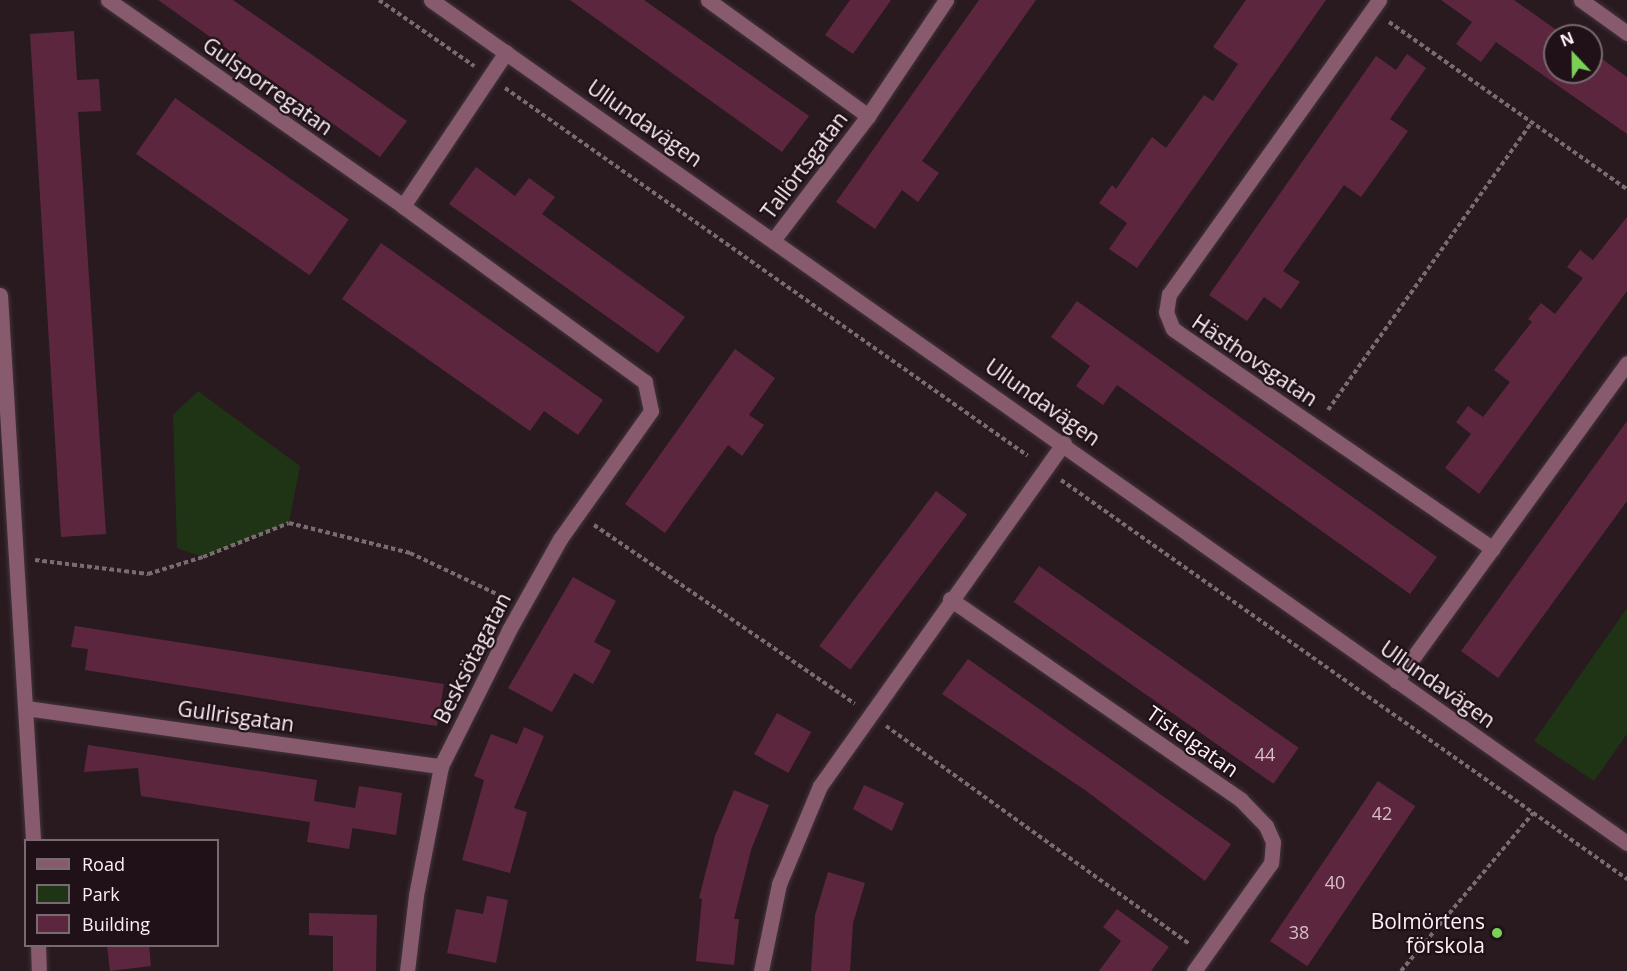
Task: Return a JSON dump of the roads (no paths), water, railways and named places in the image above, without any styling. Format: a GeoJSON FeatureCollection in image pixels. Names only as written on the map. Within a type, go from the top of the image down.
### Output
{"type":"FeatureCollection","features":[{"type":"Feature","properties":{"kind":"street","name":"Gulsporregatan"},"geometry":{"type":"LineString","coordinates":[[108,0],[403,206],[645,382],[650,396]]}},
{"type":"Feature","properties":{"kind":"street","name":"Ullundavägen"},"geometry":{"type":"LineString","coordinates":[[431,0],[1064,443],[1627,843]]}},
{"type":"Feature","properties":{"kind":"street","name":"Tallörtsgatan"},"geometry":{"type":"LineString","coordinates":[[708,0],[868,116]]}},
{"type":"Feature","properties":{"kind":"street","name":"Tallörtsgatan"},"geometry":{"type":"LineString","coordinates":[[774,239],[868,116],[946,0]]}},
{"type":"Feature","properties":{"kind":"street"},"geometry":{"type":"LineString","coordinates":[[1581,0],[1627,33]]}},
{"type":"Feature","properties":{"kind":"street","name":"Hästhovsgatan"},"geometry":{"type":"LineString","coordinates":[[1376,5],[1169,294],[1166,312],[1173,329],[1493,549]]}},
{"type":"Feature","properties":{"kind":"street"},"geometry":{"type":"LineString","coordinates":[[403,206],[506,52]]}},
{"type":"Feature","properties":{"kind":"street"},"geometry":{"type":"LineString","coordinates":[[0,295],[33,839]]}},
{"type":"Feature","properties":{"kind":"street"},"geometry":{"type":"LineString","coordinates":[[1396,681],[1627,363]]}},
{"type":"Feature","properties":{"kind":"street","name":"Besksötagatan"},"geometry":{"type":"LineString","coordinates":[[407,971],[416,895],[441,766],[522,606],[578,514],[651,411],[650,396]]}},
{"type":"Feature","properties":{"kind":"street"},"geometry":{"type":"LineString","coordinates":[[761,971],[772,913],[793,843],[820,786],[950,599],[1064,443]]}},
{"type":"Feature","properties":{"kind":"street","name":"Tistelgatan"},"geometry":{"type":"LineString","coordinates":[[950,599],[1241,800],[1266,826],[1273,842],[1271,863],[1194,971]]}},
{"type":"Feature","properties":{"kind":"street","name":"Gullrisgatan"},"geometry":{"type":"LineString","coordinates":[[26,708],[441,766]]}},
{"type":"Feature","properties":{"kind":"street"},"geometry":{"type":"LineString","coordinates":[[38,947],[39,971]]}},
{"type":"Feature","properties":{"kind":"place","name":"Bolmörtens förskola"},"geometry":{"type":"Point","coordinates":[1497,933]}}]}
